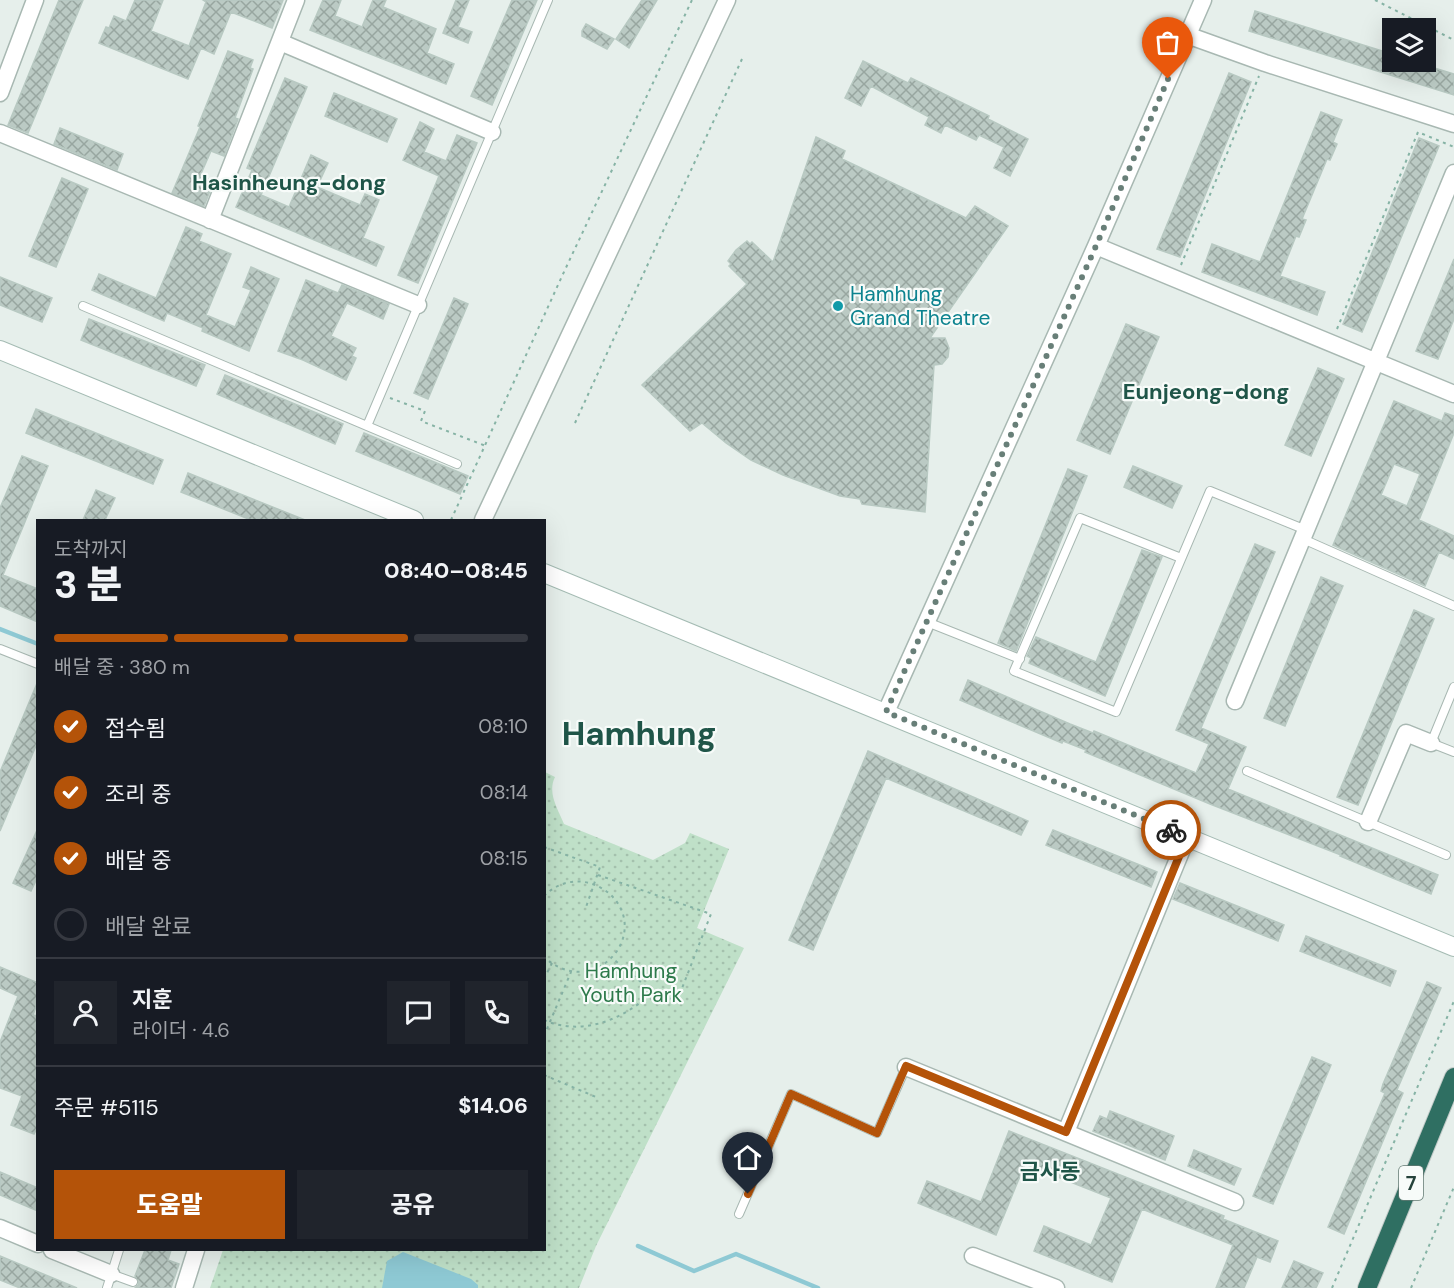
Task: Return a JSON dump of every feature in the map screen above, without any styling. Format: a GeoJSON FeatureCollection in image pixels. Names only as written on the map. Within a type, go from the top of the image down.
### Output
{"type":"FeatureCollection","features":[{"type":"Feature","properties":{"kind":"highway","name":"7"},"geometry":{"type":"LineString","coordinates":[[1367,1288],[1454,1077]]}},
{"type":"Feature","properties":{"kind":"street"},"geometry":{"type":"LineString","coordinates":[[0,93],[34,0]]}},
{"type":"Feature","properties":{"kind":"street"},"geometry":{"type":"LineString","coordinates":[[210,220],[296,0]]}},
{"type":"Feature","properties":{"kind":"street"},"geometry":{"type":"LineString","coordinates":[[483,519],[727,0]]}},
{"type":"Feature","properties":{"kind":"street"},"geometry":{"type":"LineString","coordinates":[[886,712],[1096,246],[1203,0]]}},
{"type":"Feature","properties":{"kind":"street"},"geometry":{"type":"LineString","coordinates":[[1187,35],[1264,63],[1454,124]]}},
{"type":"Feature","properties":{"kind":"street"},"geometry":{"type":"LineString","coordinates":[[280,42],[492,132]]}},
{"type":"Feature","properties":{"kind":"street"},"geometry":{"type":"LineString","coordinates":[[0,134],[418,305]]}},
{"type":"Feature","properties":{"kind":"street"},"geometry":{"type":"LineString","coordinates":[[1235,701],[1454,173]]}},
{"type":"Feature","properties":{"kind":"street"},"geometry":{"type":"LineString","coordinates":[[1096,246],[1454,394]]}},
{"type":"Feature","properties":{"kind":"street"},"geometry":{"type":"LineString","coordinates":[[0,350],[412,519]]}},
{"type":"Feature","properties":{"kind":"street"},"geometry":{"type":"LineString","coordinates":[[546,574],[1454,947]]}},
{"type":"Feature","properties":{"kind":"street"},"geometry":{"type":"LineString","coordinates":[[1368,822],[1406,733],[1431,743]]}},
{"type":"Feature","properties":{"kind":"street"},"geometry":{"type":"LineString","coordinates":[[1066,1132],[1187,837]]}},
{"type":"Feature","properties":{"kind":"street"},"geometry":{"type":"LineString","coordinates":[[906,1066],[1235,1202]]}},
{"type":"Feature","properties":{"kind":"street"},"geometry":{"type":"LineString","coordinates":[[0,1228],[36,1243]]}},
{"type":"Feature","properties":{"kind":"street"},"geometry":{"type":"LineString","coordinates":[[54,1251],[109,1281]]}},
{"type":"Feature","properties":{"kind":"street"},"geometry":{"type":"LineString","coordinates":[[184,1288],[196,1251]]}},
{"type":"Feature","properties":{"kind":"street"},"geometry":{"type":"LineString","coordinates":[[973,1256],[1056,1288]]}},
{"type":"Feature","properties":{"kind":"lane"},"geometry":{"type":"LineString","coordinates":[[367,426],[548,0]]}},
{"type":"Feature","properties":{"kind":"lane"},"geometry":{"type":"LineString","coordinates":[[83,306],[457,464]]}},
{"type":"Feature","properties":{"kind":"lane"},"geometry":{"type":"LineString","coordinates":[[1181,558],[1080,518],[1014,671],[1116,712],[1210,491],[1454,606]]}},
{"type":"Feature","properties":{"kind":"lane"},"geometry":{"type":"LineString","coordinates":[[927,622],[1020,660]]}},
{"type":"Feature","properties":{"kind":"lane"},"geometry":{"type":"LineString","coordinates":[[0,649],[36,663]]}},
{"type":"Feature","properties":{"kind":"lane"},"geometry":{"type":"LineString","coordinates":[[1454,687],[1431,743],[1454,752]]}},
{"type":"Feature","properties":{"kind":"lane"},"geometry":{"type":"LineString","coordinates":[[1247,771],[1446,855]]}},
{"type":"Feature","properties":{"kind":"lane"},"geometry":{"type":"LineString","coordinates":[[739,1214],[791,1094],[877,1133],[906,1066]]}},
{"type":"Feature","properties":{"kind":"lane"},"geometry":{"type":"LineString","coordinates":[[119,1251],[109,1281],[133,1282]]}},
{"type":"Feature","properties":{"kind":"path"},"geometry":{"type":"LineString","coordinates":[[451,519],[563,274],[692,0]]}},
{"type":"Feature","properties":{"kind":"path"},"geometry":{"type":"LineString","coordinates":[[1375,0],[1454,40]]}},
{"type":"Feature","properties":{"kind":"path"},"geometry":{"type":"LineString","coordinates":[[575,423],[742,59]]}},
{"type":"Feature","properties":{"kind":"path"},"geometry":{"type":"LineString","coordinates":[[1175,278],[1264,63]]}},
{"type":"Feature","properties":{"kind":"path"},"geometry":{"type":"LineString","coordinates":[[1331,343],[1418,132],[1454,147]]}},
{"type":"Feature","properties":{"kind":"path"},"geometry":{"type":"LineString","coordinates":[[381,394],[425,411],[421,421],[486,446]]}},
{"type":"Feature","properties":{"kind":"path"},"geometry":{"type":"LineString","coordinates":[[546,848],[600,867],[585,910]]}},
{"type":"Feature","properties":{"kind":"path"},"geometry":{"type":"LineString","coordinates":[[598,875],[711,914],[677,1001],[653,992],[612,958]]}},
{"type":"Feature","properties":{"kind":"path"},"geometry":{"type":"LineString","coordinates":[[546,895],[566,882],[585,881],[595,884],[617,901],[624,919],[623,938],[612,958],[600,967],[572,972],[546,958]]}},
{"type":"Feature","properties":{"kind":"path"},"geometry":{"type":"LineString","coordinates":[[546,975],[552,963]]}},
{"type":"Feature","properties":{"kind":"path"},"geometry":{"type":"LineString","coordinates":[[546,1031],[572,972]]}},
{"type":"Feature","properties":{"kind":"path"},"geometry":{"type":"LineString","coordinates":[[546,1021],[558,1025],[580,1027],[607,1021],[632,1009],[653,992]]}},
{"type":"Feature","properties":{"kind":"path"},"geometry":{"type":"LineString","coordinates":[[1332,1288],[1454,1001]]}},
{"type":"Feature","properties":{"kind":"path"},"geometry":{"type":"LineString","coordinates":[[546,1076],[596,1097]]}},
{"type":"Feature","properties":{"kind":"path"},"geometry":{"type":"LineString","coordinates":[[1411,1288],[1454,1187]]}},
{"type":"Feature","properties":{"kind":"green space","name":"Hamhung Youth Park"},"geometry":{"type":"Polygon","coordinates":[[[546,772],[555,777],[553,795],[564,824],[653,860],[685,843],[690,833],[729,849],[697,928],[744,948],[596,1246],[579,1288],[210,1288],[223,1251],[546,1251],[546,772]]]}},
{"type":"Feature","properties":{"kind":"water"},"geometry":{"type":"Polygon","coordinates":[[[403,1252],[471,1279],[478,1285],[478,1288],[382,1288],[387,1261],[403,1252]]]}},
{"type":"Feature","properties":{"kind":"building"},"geometry":{"type":"Polygon","coordinates":[[[59,0],[83,0],[28,133],[8,125],[59,0]]]}},
{"type":"Feature","properties":{"kind":"building"},"geometry":{"type":"Polygon","coordinates":[[[135,0],[163,0],[151,31],[189,46],[206,2],[203,0],[283,0],[272,28],[231,12],[214,54],[201,48],[188,79],[99,43],[114,16],[126,21],[135,0]]]}},
{"type":"Feature","properties":{"kind":"building"},"geometry":{"type":"Polygon","coordinates":[[[323,0],[341,0],[335,16],[362,27],[373,0],[386,0],[383,7],[436,29],[427,53],[454,64],[446,84],[310,30],[323,0]]]}},
{"type":"Feature","properties":{"kind":"building"},"geometry":{"type":"Polygon","coordinates":[[[456,0],[469,0],[458,27],[472,32],[468,43],[443,33],[456,0]]]}},
{"type":"Feature","properties":{"kind":"building"},"geometry":{"type":"Polygon","coordinates":[[[512,0],[537,0],[492,105],[471,96],[512,0]]]}},
{"type":"Feature","properties":{"kind":"building"},"geometry":{"type":"Polygon","coordinates":[[[642,0],[657,0],[629,48],[616,39],[642,0]]]}},
{"type":"Feature","properties":{"kind":"building"},"geometry":{"type":"Polygon","coordinates":[[[1255,11],[1382,51],[1382,72],[1436,72],[1436,68],[1454,74],[1454,95],[1249,31],[1255,11]]]}},
{"type":"Feature","properties":{"kind":"building"},"geometry":{"type":"Polygon","coordinates":[[[586,24],[614,39],[607,49],[582,36],[586,24]]]}},
{"type":"Feature","properties":{"kind":"building"},"geometry":{"type":"Polygon","coordinates":[[[228,51],[253,60],[250,68],[253,69],[224,156],[211,151],[200,176],[214,181],[204,206],[172,193],[200,127],[198,126],[228,51]]]}},
{"type":"Feature","properties":{"kind":"building"},"geometry":{"type":"Polygon","coordinates":[[[863,61],[908,83],[911,78],[989,116],[988,119],[1028,139],[1010,176],[994,168],[1004,147],[979,135],[976,140],[945,125],[941,133],[925,125],[929,117],[871,86],[861,106],[845,98],[863,61]]]}},
{"type":"Feature","properties":{"kind":"building"},"geometry":{"type":"Polygon","coordinates":[[[1229,73],[1251,82],[1180,257],[1157,249],[1229,73]]]}},
{"type":"Feature","properties":{"kind":"building"},"geometry":{"type":"Polygon","coordinates":[[[285,78],[307,87],[261,195],[289,207],[311,155],[328,163],[317,187],[360,205],[365,194],[379,200],[363,238],[384,247],[376,266],[236,207],[252,170],[247,168],[285,78]]]}},
{"type":"Feature","properties":{"kind":"building"},"geometry":{"type":"Polygon","coordinates":[[[334,93],[397,119],[387,142],[325,116],[334,93]]]}},
{"type":"Feature","properties":{"kind":"building"},"geometry":{"type":"Polygon","coordinates":[[[1321,112],[1342,120],[1333,142],[1337,144],[1330,160],[1327,159],[1302,219],[1306,220],[1299,237],[1296,236],[1280,276],[1325,292],[1317,315],[1202,272],[1212,244],[1260,262],[1321,112]]]}},
{"type":"Feature","properties":{"kind":"building"},"geometry":{"type":"Polygon","coordinates":[[[420,122],[434,129],[424,152],[446,161],[457,135],[477,143],[418,283],[398,275],[439,176],[403,160],[420,122]]]}},
{"type":"Feature","properties":{"kind":"building"},"geometry":{"type":"Polygon","coordinates":[[[60,128],[123,154],[117,170],[54,144],[60,128]]]}},
{"type":"Feature","properties":{"kind":"building","name":"Hamhung Grand Theatre"},"geometry":{"type":"Polygon","coordinates":[[[816,137],[845,151],[842,159],[966,218],[975,206],[1008,226],[930,338],[945,338],[949,348],[948,357],[942,364],[934,365],[925,512],[862,504],[860,499],[840,496],[783,475],[751,460],[702,423],[690,431],[642,385],[747,284],[729,266],[731,264],[728,261],[736,250],[747,241],[750,244],[752,242],[773,262],[816,137]]]}},
{"type":"Feature","properties":{"kind":"building"},"geometry":{"type":"Polygon","coordinates":[[[1419,138],[1439,146],[1362,332],[1343,324],[1419,138]]]}},
{"type":"Feature","properties":{"kind":"building"},"geometry":{"type":"Polygon","coordinates":[[[62,178],[88,189],[56,267],[29,256],[62,178]]]}},
{"type":"Feature","properties":{"kind":"building"},"geometry":{"type":"Polygon","coordinates":[[[186,227],[202,234],[199,241],[231,254],[206,315],[235,327],[251,290],[243,287],[251,267],[279,279],[249,351],[167,313],[164,321],[92,290],[99,274],[156,298],[186,227]]]}},
{"type":"Feature","properties":{"kind":"building"},"geometry":{"type":"Polygon","coordinates":[[[1454,259],[1454,319],[1438,359],[1416,351],[1454,259]]]}},
{"type":"Feature","properties":{"kind":"building"},"geometry":{"type":"Polygon","coordinates":[[[0,277],[52,298],[42,322],[0,305],[0,277]]]}},
{"type":"Feature","properties":{"kind":"building"},"geometry":{"type":"Polygon","coordinates":[[[306,280],[338,293],[342,285],[389,304],[383,319],[347,303],[331,336],[356,348],[352,356],[356,358],[346,380],[278,351],[306,280]]]}},
{"type":"Feature","properties":{"kind":"building"},"geometry":{"type":"Polygon","coordinates":[[[454,298],[468,304],[428,399],[414,393],[454,298]]]}},
{"type":"Feature","properties":{"kind":"building"},"geometry":{"type":"Polygon","coordinates":[[[89,319],[205,365],[196,386],[81,340],[89,319]]]}},
{"type":"Feature","properties":{"kind":"building"},"geometry":{"type":"Polygon","coordinates":[[[1126,324],[1159,337],[1110,454],[1077,440],[1126,324]]]}},
{"type":"Feature","properties":{"kind":"building"},"geometry":{"type":"Polygon","coordinates":[[[1318,368],[1344,379],[1311,456],[1285,445],[1318,368]]]}},
{"type":"Feature","properties":{"kind":"building"},"geometry":{"type":"Polygon","coordinates":[[[225,375],[343,424],[335,444],[217,394],[225,375]]]}},
{"type":"Feature","properties":{"kind":"building"},"geometry":{"type":"Polygon","coordinates":[[[1394,401],[1442,421],[1445,413],[1454,416],[1454,433],[1419,520],[1454,536],[1454,559],[1439,552],[1425,586],[1333,545],[1394,401]],[[1394,464],[1381,495],[1407,506],[1420,474],[1394,464]]]}},
{"type":"Feature","properties":{"kind":"building"},"geometry":{"type":"Polygon","coordinates":[[[36,409],[163,460],[153,484],[26,433],[36,409]]]}},
{"type":"Feature","properties":{"kind":"building"},"geometry":{"type":"Polygon","coordinates":[[[364,433],[468,476],[460,494],[356,451],[364,433]]]}},
{"type":"Feature","properties":{"kind":"building"},"geometry":{"type":"Polygon","coordinates":[[[22,456],[48,466],[3,575],[36,588],[36,621],[0,606],[0,508],[22,456]]]}},
{"type":"Feature","properties":{"kind":"building"},"geometry":{"type":"Polygon","coordinates":[[[1133,466],[1182,486],[1172,508],[1124,487],[1133,466]]]}},
{"type":"Feature","properties":{"kind":"building"},"geometry":{"type":"Polygon","coordinates":[[[1068,469],[1087,476],[1016,651],[998,643],[1068,469]]]}},
{"type":"Feature","properties":{"kind":"building"},"geometry":{"type":"Polygon","coordinates":[[[188,473],[303,519],[248,519],[181,492],[188,473]]]}},
{"type":"Feature","properties":{"kind":"building"},"geometry":{"type":"Polygon","coordinates":[[[96,490],[115,498],[105,519],[83,519],[96,490]]]}},
{"type":"Feature","properties":{"kind":"building"},"geometry":{"type":"Polygon","coordinates":[[[1255,544],[1275,552],[1201,728],[1246,747],[1228,789],[1438,875],[1431,894],[960,700],[968,680],[1070,724],[1093,733],[1094,731],[1196,773],[1209,744],[1176,730],[1255,544]]]}},
{"type":"Feature","properties":{"kind":"building"},"geometry":{"type":"Polygon","coordinates":[[[1142,550],[1162,557],[1105,696],[1029,663],[1031,658],[1027,656],[1036,637],[1096,662],[1142,550]]]}},
{"type":"Feature","properties":{"kind":"building"},"geometry":{"type":"Polygon","coordinates":[[[1321,577],[1343,586],[1285,726],[1264,718],[1321,577]]]}},
{"type":"Feature","properties":{"kind":"building"},"geometry":{"type":"Polygon","coordinates":[[[1414,610],[1434,619],[1358,805],[1337,797],[1414,610]]]}},
{"type":"Feature","properties":{"kind":"building"},"geometry":{"type":"Polygon","coordinates":[[[36,686],[36,746],[0,831],[0,772],[36,686]]]}},
{"type":"Feature","properties":{"kind":"building"},"geometry":{"type":"Polygon","coordinates":[[[868,751],[1028,821],[1021,835],[886,778],[813,950],[789,940],[868,751]]]}},
{"type":"Feature","properties":{"kind":"building"},"geometry":{"type":"Polygon","coordinates":[[[1053,830],[1157,872],[1151,887],[1046,845],[1053,830]]]}},
{"type":"Feature","properties":{"kind":"building"},"geometry":{"type":"Polygon","coordinates":[[[36,832],[36,880],[31,891],[13,883],[36,832]]]}},
{"type":"Feature","properties":{"kind":"building"},"geometry":{"type":"Polygon","coordinates":[[[1180,883],[1284,925],[1278,941],[1173,899],[1180,883]]]}},
{"type":"Feature","properties":{"kind":"building"},"geometry":{"type":"Polygon","coordinates":[[[1306,936],[1396,971],[1390,986],[1300,951],[1306,936]]]}},
{"type":"Feature","properties":{"kind":"building"},"geometry":{"type":"Polygon","coordinates":[[[0,967],[36,982],[36,1007],[33,1015],[36,1016],[36,1130],[34,1134],[11,1125],[22,1096],[0,1088],[0,1042],[18,996],[0,988],[0,967]]]}},
{"type":"Feature","properties":{"kind":"building"},"geometry":{"type":"Polygon","coordinates":[[[1427,982],[1441,988],[1397,1090],[1403,1093],[1344,1234],[1328,1227],[1385,1093],[1381,1091],[1383,1084],[1427,982]]]}},
{"type":"Feature","properties":{"kind":"building"},"geometry":{"type":"Polygon","coordinates":[[[1312,1057],[1331,1065],[1273,1204],[1253,1196],[1312,1057]]]}},
{"type":"Feature","properties":{"kind":"building"},"geometry":{"type":"Polygon","coordinates":[[[1110,1111],[1174,1136],[1165,1160],[1093,1131],[1100,1116],[1107,1119],[1110,1111]]]}},
{"type":"Feature","properties":{"kind":"building"},"geometry":{"type":"Polygon","coordinates":[[[1009,1131],[1224,1216],[1223,1219],[1278,1241],[1270,1262],[1257,1257],[1244,1288],[1216,1288],[1233,1245],[1142,1209],[1112,1282],[1034,1251],[1044,1226],[1091,1245],[1111,1198],[1025,1164],[996,1235],[918,1203],[927,1181],[981,1202],[1009,1131]]]}},
{"type":"Feature","properties":{"kind":"building"},"geometry":{"type":"Polygon","coordinates":[[[1194,1150],[1241,1169],[1234,1185],[1188,1166],[1194,1150]]]}},
{"type":"Feature","properties":{"kind":"building"},"geometry":{"type":"Polygon","coordinates":[[[0,1172],[36,1187],[36,1210],[0,1195],[0,1172]]]}},
{"type":"Feature","properties":{"kind":"building"},"geometry":{"type":"Polygon","coordinates":[[[145,1251],[171,1251],[168,1260],[179,1264],[171,1288],[135,1288],[139,1284],[135,1276],[145,1251]]]}},
{"type":"Feature","properties":{"kind":"building"},"geometry":{"type":"Polygon","coordinates":[[[0,1256],[77,1288],[20,1288],[0,1280],[0,1256]]]}},
{"type":"Feature","properties":{"kind":"building"},"geometry":{"type":"Polygon","coordinates":[[[1294,1261],[1323,1273],[1316,1288],[1282,1288],[1294,1261]]]}},
{"type":"Feature","properties":{"kind":"waterway"},"geometry":{"type":"LineString","coordinates":[[0,629],[36,643]]}},
{"type":"Feature","properties":{"kind":"waterway"},"geometry":{"type":"LineString","coordinates":[[638,1246],[694,1271],[736,1254],[818,1288]]}},
{"type":"Feature","properties":{"kind":"way so far"},"geometry":{"type":"LineString","coordinates":[[1168,79],[1096,246],[886,712],[1171,830]]}},
{"type":"Feature","properties":{"kind":"place","name":"Hamhung Grand Theatre"},"geometry":{"type":"Point","coordinates":[838,306]}},
{"type":"Feature","properties":{"kind":"district","name":"Hasinheung-dong"},"geometry":{"type":"Point","coordinates":[289,182]}},
{"type":"Feature","properties":{"kind":"district","name":"Eunjeong-dong"},"geometry":{"type":"Point","coordinates":[1206,391]}},
{"type":"Feature","properties":{"kind":"district","name":"Hamhung"},"geometry":{"type":"Point","coordinates":[639,733]}},
{"type":"Feature","properties":{"kind":"district","name":"금사동"},"geometry":{"type":"Point","coordinates":[1050,1171]}},
{"type":"Feature","properties":{"kind":"route"},"geometry":{"type":"LineString","coordinates":[[748,1194],[791,1094],[877,1133],[906,1066],[1066,1132],[1187,837],[1171,830]]}}]}
